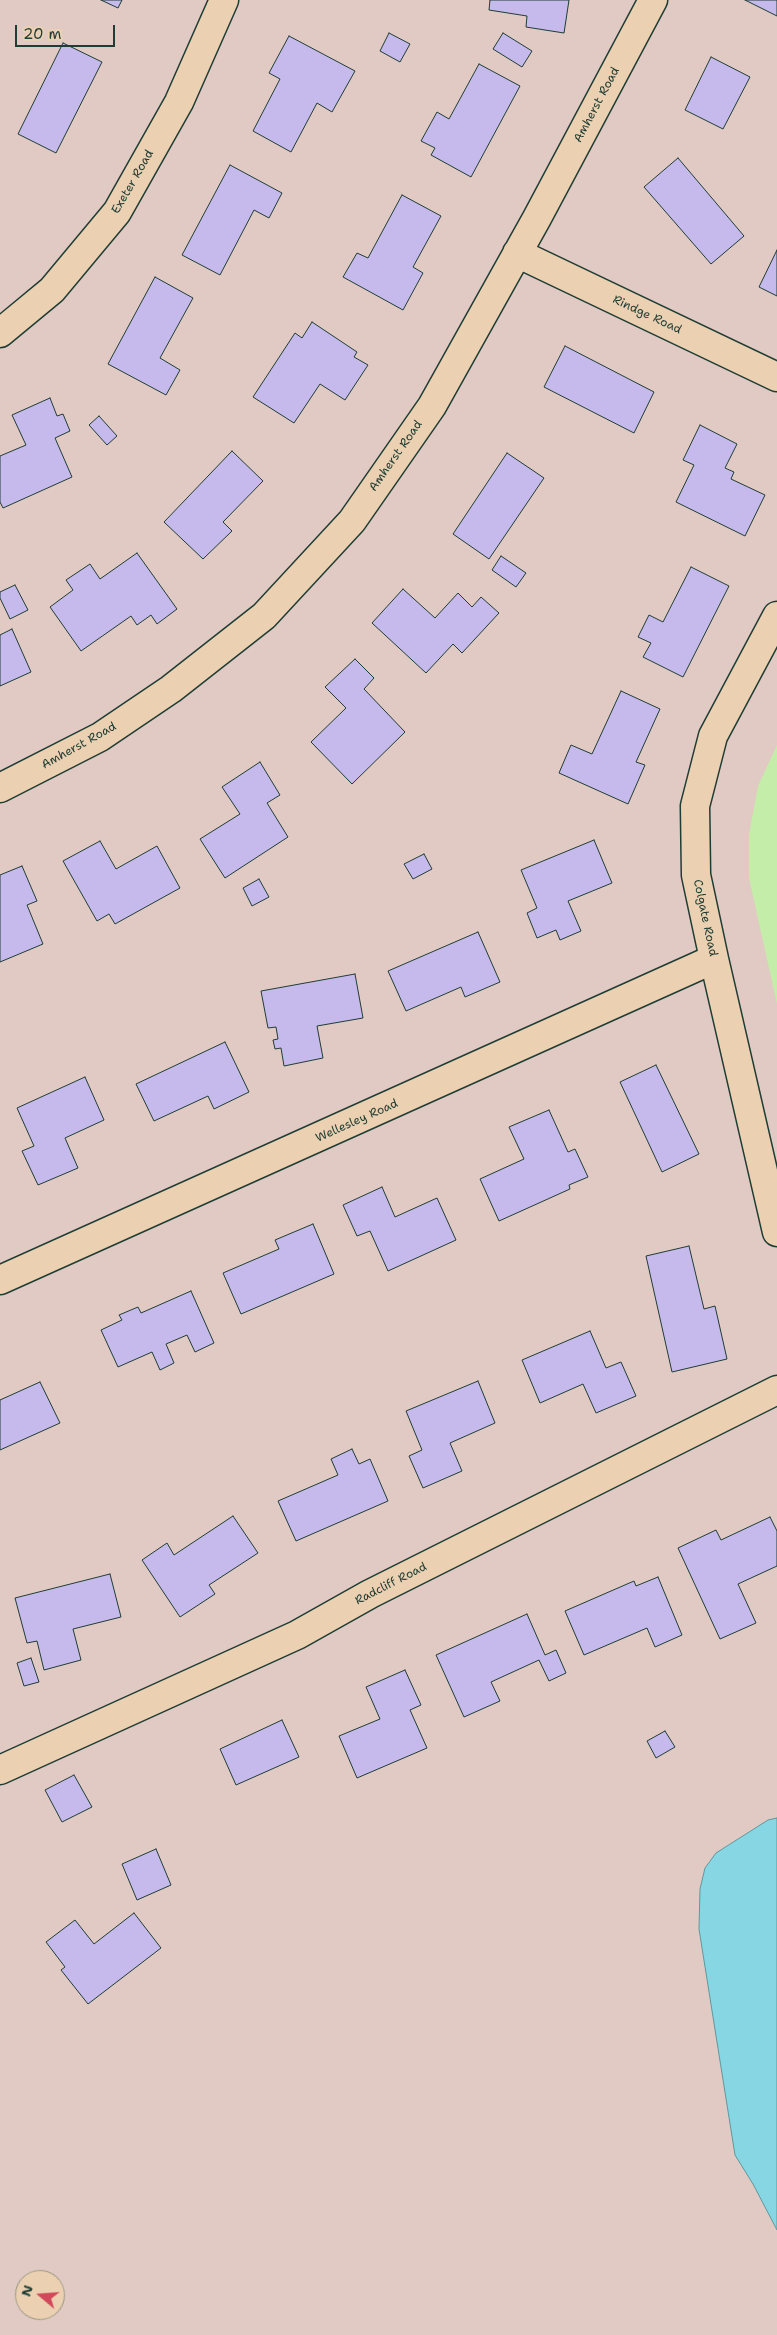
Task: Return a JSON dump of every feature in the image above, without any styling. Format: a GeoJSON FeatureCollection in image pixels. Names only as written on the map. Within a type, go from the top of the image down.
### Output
{"type":"FeatureCollection","features":[{"type":"Feature","properties":{"kind":"street","name":"Exeter Road"},"geometry":{"type":"LineString","coordinates":[[0,333],[52,290],[117,212],[179,102],[224,0]]}},
{"type":"Feature","properties":{"kind":"street","name":"Amherst Road"},"geometry":{"type":"LineString","coordinates":[[0,788],[100,737],[171,690],[264,616],[352,521],[432,406],[517,253],[653,0]]}},
{"type":"Feature","properties":{"kind":"street","name":"Rindge Road"},"geometry":{"type":"LineString","coordinates":[[517,253],[777,377]]}},
{"type":"Feature","properties":{"kind":"street","name":"Colgate Road"},"geometry":{"type":"LineString","coordinates":[[777,616],[713,736],[695,806],[696,875],[777,1232]]}},
{"type":"Feature","properties":{"kind":"street","name":"Wellesley Road"},"geometry":{"type":"LineString","coordinates":[[0,1280],[714,959]]}},
{"type":"Feature","properties":{"kind":"street","name":"Radcliff Road"},"geometry":{"type":"LineString","coordinates":[[0,1770],[297,1635],[379,1590],[777,1390]]}},
{"type":"Feature","properties":{"kind":"green space"},"geometry":{"type":"Polygon","coordinates":[[[777,745],[777,1004],[749,878],[749,834],[758,786],[777,745]]]}},
{"type":"Feature","properties":{"kind":"water"},"geometry":{"type":"Polygon","coordinates":[[[777,1818],[777,2230],[753,2184],[735,2155],[699,1929],[700,1889],[705,1868],[716,1853],[768,1820],[777,1818]]]}},
{"type":"Feature","properties":{"kind":"building"},"geometry":{"type":"Polygon","coordinates":[[[101,0],[122,0],[118,8],[101,0]]]}},
{"type":"Feature","properties":{"kind":"building"},"geometry":{"type":"Polygon","coordinates":[[[490,0],[569,0],[564,33],[526,27],[527,16],[489,10],[490,0]]]}},
{"type":"Feature","properties":{"kind":"building"},"geometry":{"type":"Polygon","coordinates":[[[745,0],[777,0],[777,16],[745,0]]]}},
{"type":"Feature","properties":{"kind":"building"},"geometry":{"type":"Polygon","coordinates":[[[389,33],[410,44],[400,62],[380,51],[389,33]]]}},
{"type":"Feature","properties":{"kind":"building"},"geometry":{"type":"Polygon","coordinates":[[[503,33],[532,51],[522,67],[493,49],[503,33]]]}},
{"type":"Feature","properties":{"kind":"building"},"geometry":{"type":"Polygon","coordinates":[[[289,36],[355,71],[332,112],[317,103],[291,152],[253,131],[280,79],[269,73],[289,36]]]}},
{"type":"Feature","properties":{"kind":"building"},"geometry":{"type":"Polygon","coordinates":[[[63,43],[102,62],[56,153],[18,134],[63,43]]]}},
{"type":"Feature","properties":{"kind":"building"},"geometry":{"type":"Polygon","coordinates":[[[711,57],[750,77],[723,129],[685,110],[711,57]]]}},
{"type":"Feature","properties":{"kind":"building"},"geometry":{"type":"Polygon","coordinates":[[[479,64],[520,86],[471,177],[431,155],[435,148],[421,141],[437,112],[449,119],[479,64]]]}},
{"type":"Feature","properties":{"kind":"building"},"geometry":{"type":"Polygon","coordinates":[[[678,158],[744,236],[711,264],[644,187],[678,158]]]}},
{"type":"Feature","properties":{"kind":"building"},"geometry":{"type":"Polygon","coordinates":[[[230,165],[282,193],[269,218],[254,210],[220,275],[182,255],[230,165]]]}},
{"type":"Feature","properties":{"kind":"building"},"geometry":{"type":"Polygon","coordinates":[[[402,195],[441,216],[413,267],[423,273],[403,310],[343,277],[357,253],[368,258],[402,195]]]}},
{"type":"Feature","properties":{"kind":"building"},"geometry":{"type":"Polygon","coordinates":[[[777,250],[777,296],[759,287],[777,250]]]}},
{"type":"Feature","properties":{"kind":"building"},"geometry":{"type":"Polygon","coordinates":[[[155,277],[193,298],[160,358],[180,370],[166,395],[108,364],[155,277]]]}},
{"type":"Feature","properties":{"kind":"building"},"geometry":{"type":"Polygon","coordinates":[[[312,322],[357,352],[354,357],[368,365],[345,400],[320,384],[294,423],[253,397],[295,333],[302,338],[312,322]]]}},
{"type":"Feature","properties":{"kind":"building"},"geometry":{"type":"Polygon","coordinates":[[[565,346],[654,392],[634,433],[544,387],[565,346]]]}},
{"type":"Feature","properties":{"kind":"building"},"geometry":{"type":"Polygon","coordinates":[[[50,398],[57,416],[63,414],[70,431],[55,438],[72,477],[3,508],[0,502],[0,456],[26,445],[12,415],[50,398]]]}},
{"type":"Feature","properties":{"kind":"building"},"geometry":{"type":"Polygon","coordinates":[[[99,416],[117,436],[107,445],[89,425],[99,416]]]}},
{"type":"Feature","properties":{"kind":"building"},"geometry":{"type":"Polygon","coordinates":[[[700,425],[737,444],[725,468],[734,472],[731,479],[765,495],[745,536],[676,502],[694,465],[683,460],[700,425]]]}},
{"type":"Feature","properties":{"kind":"building"},"geometry":{"type":"Polygon","coordinates":[[[232,451],[263,481],[223,522],[232,531],[203,559],[164,522],[232,451]]]}},
{"type":"Feature","properties":{"kind":"building"},"geometry":{"type":"Polygon","coordinates":[[[507,453],[544,478],[489,559],[453,534],[507,453]]]}},
{"type":"Feature","properties":{"kind":"building"},"geometry":{"type":"Polygon","coordinates":[[[137,553],[177,609],[157,624],[151,615],[137,625],[131,616],[81,651],[50,607],[73,590],[66,580],[90,564],[100,579],[137,553]]]}},
{"type":"Feature","properties":{"kind":"building"},"geometry":{"type":"Polygon","coordinates":[[[501,556],[526,573],[516,587],[492,570],[501,556]]]}},
{"type":"Feature","properties":{"kind":"building"},"geometry":{"type":"Polygon","coordinates":[[[691,567],[729,586],[683,677],[643,657],[651,643],[638,637],[649,615],[663,622],[691,567]]]}},
{"type":"Feature","properties":{"kind":"building"},"geometry":{"type":"Polygon","coordinates":[[[15,585],[28,610],[10,619],[0,598],[0,592],[15,585]]]}},
{"type":"Feature","properties":{"kind":"building"},"geometry":{"type":"Polygon","coordinates":[[[403,589],[435,618],[458,593],[472,607],[481,597],[499,613],[462,653],[453,644],[426,673],[372,623],[403,589]]]}},
{"type":"Feature","properties":{"kind":"building"},"geometry":{"type":"Polygon","coordinates":[[[12,629],[31,672],[0,686],[0,635],[12,629]]]}},
{"type":"Feature","properties":{"kind":"building"},"geometry":{"type":"Polygon","coordinates":[[[355,659],[374,678],[364,689],[405,732],[352,784],[311,742],[346,708],[325,687],[355,659]]]}},
{"type":"Feature","properties":{"kind":"building"},"geometry":{"type":"Polygon","coordinates":[[[621,691],[660,709],[636,762],[645,765],[628,804],[559,773],[571,745],[592,754],[621,691]]]}},
{"type":"Feature","properties":{"kind":"building"},"geometry":{"type":"Polygon","coordinates":[[[260,762],[280,795],[267,803],[288,837],[225,878],[200,839],[240,814],[222,787],[260,762]]]}},
{"type":"Feature","properties":{"kind":"building"},"geometry":{"type":"Polygon","coordinates":[[[594,840],[612,883],[568,901],[581,931],[560,940],[556,930],[537,938],[527,913],[537,908],[521,870],[594,840]]]}},
{"type":"Feature","properties":{"kind":"building"},"geometry":{"type":"Polygon","coordinates":[[[100,841],[116,869],[157,846],[180,888],[115,924],[109,914],[97,921],[63,861],[100,841]]]}},
{"type":"Feature","properties":{"kind":"building"},"geometry":{"type":"Polygon","coordinates":[[[424,854],[432,869],[413,879],[404,864],[424,854]]]}},
{"type":"Feature","properties":{"kind":"building"},"geometry":{"type":"Polygon","coordinates":[[[22,866],[37,901],[27,905],[43,944],[0,962],[0,875],[22,866]]]}},
{"type":"Feature","properties":{"kind":"building"},"geometry":{"type":"Polygon","coordinates":[[[259,879],[269,897],[252,906],[243,888],[259,879]]]}},
{"type":"Feature","properties":{"kind":"building"},"geometry":{"type":"Polygon","coordinates":[[[478,932],[500,982],[465,997],[461,987],[406,1011],[388,971],[478,932]]]}},
{"type":"Feature","properties":{"kind":"building"},"geometry":{"type":"Polygon","coordinates":[[[355,974],[363,1018],[317,1026],[323,1058],[284,1066],[281,1048],[275,1049],[273,1040],[278,1039],[276,1027],[268,1028],[261,991],[355,974]]]}},
{"type":"Feature","properties":{"kind":"building"},"geometry":{"type":"Polygon","coordinates":[[[225,1042],[249,1092],[214,1109],[208,1096],[154,1121],[136,1084],[225,1042]]]}},
{"type":"Feature","properties":{"kind":"building"},"geometry":{"type":"Polygon","coordinates":[[[656,1065],[699,1154],[662,1172],[620,1082],[656,1065]]]}},
{"type":"Feature","properties":{"kind":"building"},"geometry":{"type":"Polygon","coordinates":[[[85,1077],[104,1120],[65,1138],[78,1168],[38,1185],[22,1151],[34,1146],[17,1108],[85,1077]]]}},
{"type":"Feature","properties":{"kind":"building"},"geometry":{"type":"Polygon","coordinates":[[[549,1110],[568,1152],[575,1149],[588,1177],[569,1185],[570,1189],[499,1221],[480,1179],[524,1159],[509,1127],[549,1110]]]}},
{"type":"Feature","properties":{"kind":"building"},"geometry":{"type":"Polygon","coordinates":[[[382,1187],[395,1217],[437,1198],[456,1240],[388,1271],[370,1231],[357,1236],[343,1205],[382,1187]]]}},
{"type":"Feature","properties":{"kind":"building"},"geometry":{"type":"Polygon","coordinates":[[[313,1224],[334,1274],[241,1314],[223,1273],[279,1249],[275,1240],[313,1224]]]}},
{"type":"Feature","properties":{"kind":"building"},"geometry":{"type":"Polygon","coordinates":[[[689,1246],[704,1309],[715,1306],[727,1359],[672,1372],[646,1256],[689,1246]]]}},
{"type":"Feature","properties":{"kind":"building"},"geometry":{"type":"Polygon","coordinates":[[[191,1291],[214,1343],[195,1352],[187,1335],[166,1344],[174,1363],[160,1370],[152,1352],[118,1367],[101,1330],[122,1320],[119,1315],[138,1307],[141,1313],[191,1291]]]}},
{"type":"Feature","properties":{"kind":"building"},"geometry":{"type":"Polygon","coordinates":[[[590,1331],[606,1368],[621,1362],[636,1396],[596,1413],[583,1384],[540,1403],[522,1360],[590,1331]]]}},
{"type":"Feature","properties":{"kind":"building"},"geometry":{"type":"Polygon","coordinates":[[[478,1381],[495,1423],[450,1443],[462,1471],[423,1488],[409,1456],[422,1450],[406,1411],[478,1381]]]}},
{"type":"Feature","properties":{"kind":"building"},"geometry":{"type":"Polygon","coordinates":[[[40,1382],[60,1423],[0,1450],[0,1400],[40,1382]]]}},
{"type":"Feature","properties":{"kind":"building"},"geometry":{"type":"Polygon","coordinates":[[[352,1449],[359,1464],[370,1459],[388,1501],[296,1541],[278,1501],[338,1475],[331,1459],[352,1449]]]}},
{"type":"Feature","properties":{"kind":"building"},"geometry":{"type":"Polygon","coordinates":[[[233,1516],[258,1553],[209,1585],[215,1594],[180,1617],[142,1560],[167,1543],[174,1555],[233,1516]]]}},
{"type":"Feature","properties":{"kind":"building"},"geometry":{"type":"Polygon","coordinates":[[[770,1517],[777,1531],[777,1566],[738,1584],[756,1623],[720,1639],[678,1548],[716,1530],[721,1540],[770,1517]]]}},
{"type":"Feature","properties":{"kind":"building"},"geometry":{"type":"Polygon","coordinates":[[[110,1574],[121,1617],[73,1629],[81,1660],[44,1670],[37,1641],[27,1643],[15,1598],[110,1574]]]}},
{"type":"Feature","properties":{"kind":"building"},"geometry":{"type":"Polygon","coordinates":[[[658,1577],[682,1635],[655,1647],[647,1628],[584,1655],[565,1611],[634,1581],[636,1586],[658,1577]]]}},
{"type":"Feature","properties":{"kind":"building"},"geometry":{"type":"Polygon","coordinates":[[[527,1614],[545,1655],[556,1650],[566,1673],[549,1681],[539,1660],[491,1682],[500,1701],[464,1717],[436,1655],[527,1614]]]}},
{"type":"Feature","properties":{"kind":"building"},"geometry":{"type":"Polygon","coordinates":[[[31,1658],[39,1682],[24,1686],[17,1663],[31,1658]]]}},
{"type":"Feature","properties":{"kind":"building"},"geometry":{"type":"Polygon","coordinates":[[[405,1670],[421,1705],[410,1710],[427,1748],[357,1778],[339,1736],[380,1719],[366,1687],[405,1670]]]}},
{"type":"Feature","properties":{"kind":"building"},"geometry":{"type":"Polygon","coordinates":[[[282,1720],[299,1757],[236,1785],[220,1749],[282,1720]]]}},
{"type":"Feature","properties":{"kind":"building"},"geometry":{"type":"Polygon","coordinates":[[[665,1731],[675,1747],[656,1758],[647,1741],[665,1731]]]}},
{"type":"Feature","properties":{"kind":"building"},"geometry":{"type":"Polygon","coordinates":[[[74,1775],[92,1807],[62,1822],[45,1790],[74,1775]]]}},
{"type":"Feature","properties":{"kind":"building"},"geometry":{"type":"Polygon","coordinates":[[[156,1849],[171,1885],[137,1900],[122,1864],[156,1849]]]}},
{"type":"Feature","properties":{"kind":"building"},"geometry":{"type":"Polygon","coordinates":[[[134,1913],[161,1948],[88,2004],[61,1970],[65,1967],[46,1942],[75,1920],[94,1944],[134,1913]]]}}]}
